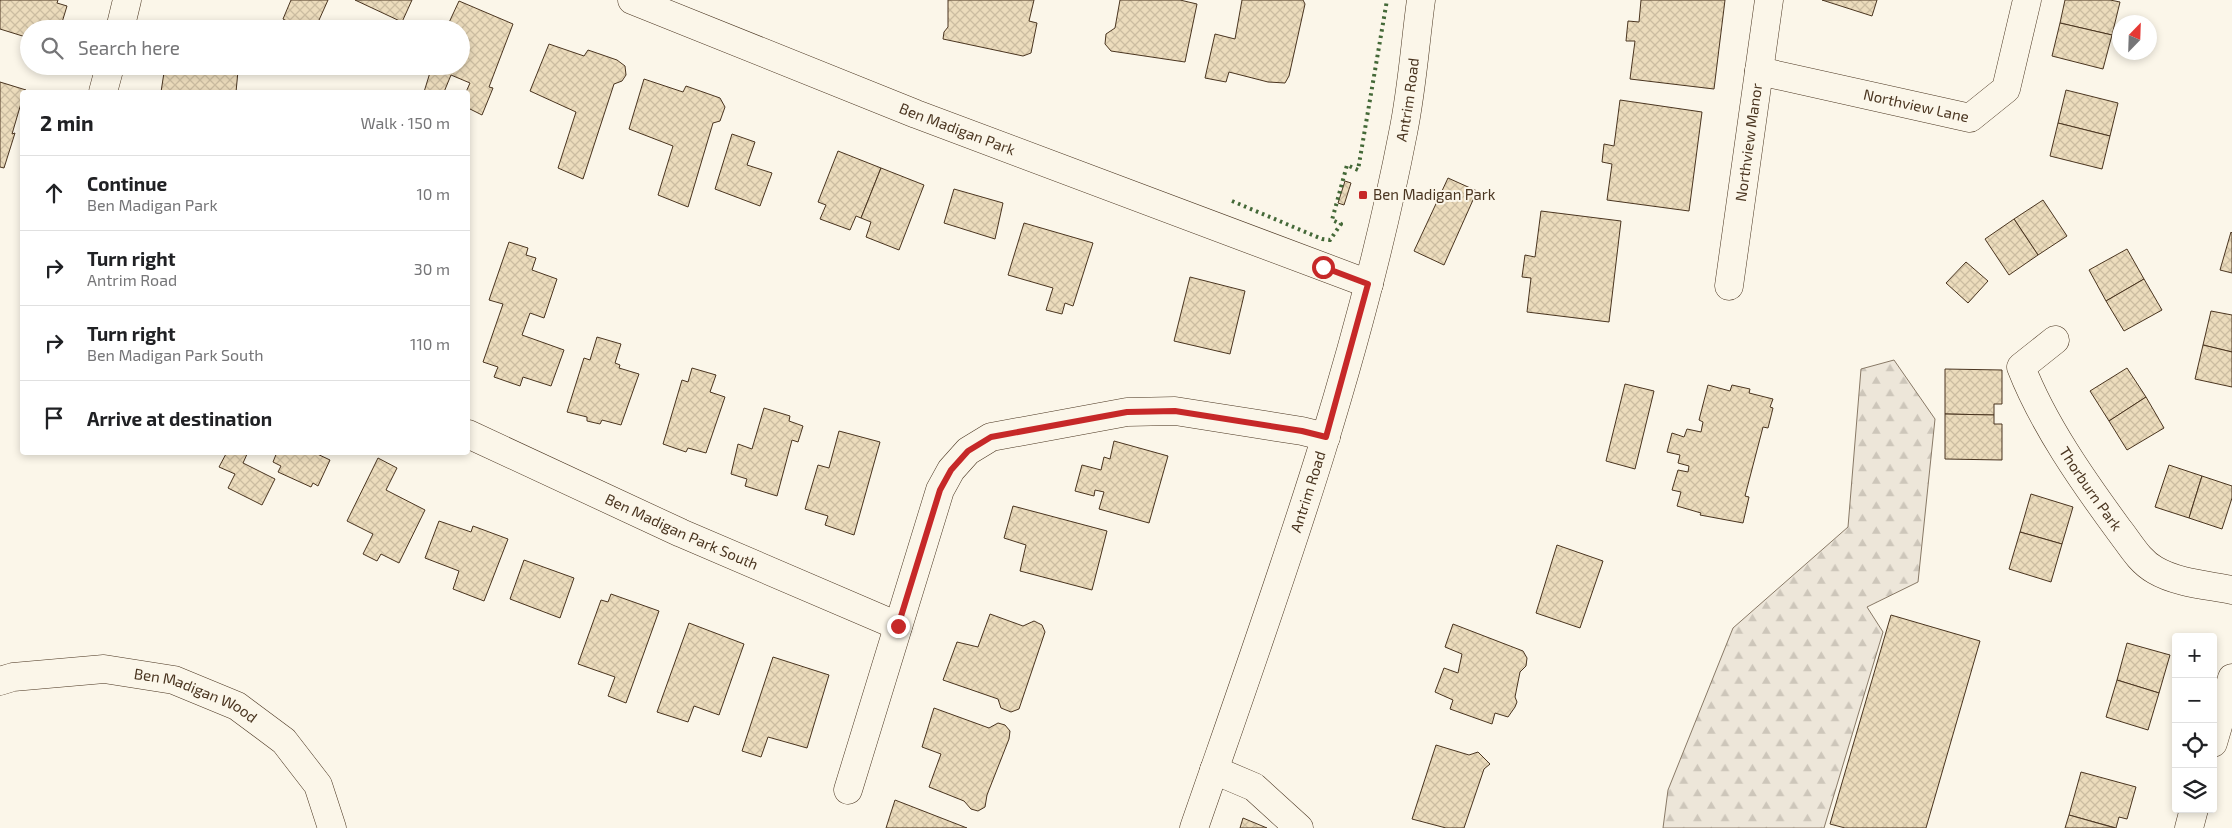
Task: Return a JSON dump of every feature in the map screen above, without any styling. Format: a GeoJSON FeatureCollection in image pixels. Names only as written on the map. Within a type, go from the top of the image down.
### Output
{"type":"FeatureCollection","features":[{"type":"Feature","properties":{"kind":"street"},"geometry":{"type":"LineString","coordinates":[[122,20],[127,0]]}},
{"type":"Feature","properties":{"kind":"street","name":"Ben Madigan Park"},"geometry":{"type":"LineString","coordinates":[[632,0],[916,114],[1368,284]]}},
{"type":"Feature","properties":{"kind":"street","name":"Antrim Road"},"geometry":{"type":"LineString","coordinates":[[1194,828],[1326,437],[1368,284],[1404,132],[1421,0]]}},
{"type":"Feature","properties":{"kind":"street","name":"Northview Manor"},"geometry":{"type":"LineString","coordinates":[[1729,286],[1768,0]]}},
{"type":"Feature","properties":{"kind":"street","name":"Northview Lane"},"geometry":{"type":"LineString","coordinates":[[1759,71],[1970,118],[2006,89],[2027,0]]}},
{"type":"Feature","properties":{"kind":"street"},"geometry":{"type":"LineString","coordinates":[[104,90],[108,75]]}},
{"type":"Feature","properties":{"kind":"street","name":"Thorburn Park"},"geometry":{"type":"LineString","coordinates":[[2055,340],[2021,367],[2031,394],[2094,496],[2142,561],[2155,570],[2174,578],[2232,590]]}},
{"type":"Feature","properties":{"kind":"street"},"geometry":{"type":"LineString","coordinates":[[848,790],[940,490],[951,470],[968,451],[991,437],[1127,412],[1175,411],[1302,431],[1326,437]]}},
{"type":"Feature","properties":{"kind":"street","name":"Ben Madigan Park South"},"geometry":{"type":"LineString","coordinates":[[470,435],[681,533],[898,626]]}},
{"type":"Feature","properties":{"kind":"street","name":"Ben Madigan Wood"},"geometry":{"type":"LineString","coordinates":[[0,681],[13,676],[104,669],[174,680],[237,706],[284,741],[318,785],[332,828]]}},
{"type":"Feature","properties":{"kind":"street"},"geometry":{"type":"LineString","coordinates":[[2217,729],[2232,678]]}},
{"type":"Feature","properties":{"kind":"street"},"geometry":{"type":"LineString","coordinates":[[1214,770],[1254,787],[1299,828]]}},
{"type":"Feature","properties":{"kind":"street"},"geometry":{"type":"LineString","coordinates":[[2189,828],[2193,813]]}},
{"type":"Feature","properties":{"kind":"green space"},"geometry":{"type":"Polygon","coordinates":[[[1894,360],[1935,419],[1918,582],[1867,607],[1883,632],[1824,828],[1663,828],[1668,790],[1733,628],[1848,527],[1861,369],[1894,360]]]}},
{"type":"Feature","properties":{"kind":"building"},"geometry":{"type":"Polygon","coordinates":[[[0,0],[58,0],[57,3],[67,6],[63,20],[20,20],[20,35],[0,29],[0,0]]]}},
{"type":"Feature","properties":{"kind":"building"},"geometry":{"type":"Polygon","coordinates":[[[291,0],[328,0],[319,20],[283,19],[291,0]]]}},
{"type":"Feature","properties":{"kind":"building"},"geometry":{"type":"Polygon","coordinates":[[[355,0],[412,0],[403,20],[398,20],[355,0]]]}},
{"type":"Feature","properties":{"kind":"building"},"geometry":{"type":"Polygon","coordinates":[[[948,0],[1034,0],[1029,21],[1037,23],[1031,53],[1023,56],[943,39],[944,32],[948,27],[948,0]]]}},
{"type":"Feature","properties":{"kind":"building"},"geometry":{"type":"Polygon","coordinates":[[[1120,0],[1180,0],[1197,4],[1185,62],[1111,51],[1105,44],[1106,34],[1115,28],[1120,0]]]}},
{"type":"Feature","properties":{"kind":"building"},"geometry":{"type":"Polygon","coordinates":[[[1242,0],[1303,0],[1305,4],[1289,76],[1285,83],[1268,82],[1229,72],[1226,82],[1205,78],[1215,34],[1235,39],[1242,0]]]}},
{"type":"Feature","properties":{"kind":"building"},"geometry":{"type":"Polygon","coordinates":[[[1641,0],[1725,0],[1714,89],[1630,79],[1635,41],[1626,41],[1628,21],[1639,22],[1641,0]]]}},
{"type":"Feature","properties":{"kind":"building"},"geometry":{"type":"Polygon","coordinates":[[[1822,0],[1877,0],[1872,16],[1822,0]]]}},
{"type":"Feature","properties":{"kind":"building"},"geometry":{"type":"Polygon","coordinates":[[[2065,0],[2110,0],[2120,2],[2117,15],[2112,15],[2112,35],[2060,23],[2065,0]]]}},
{"type":"Feature","properties":{"kind":"building"},"geometry":{"type":"Polygon","coordinates":[[[459,1],[513,24],[489,87],[493,88],[482,115],[470,109],[470,90],[467,90],[470,83],[451,75],[470,75],[470,20],[450,20],[459,1]]]}},
{"type":"Feature","properties":{"kind":"building"},"geometry":{"type":"Polygon","coordinates":[[[2060,23],[2112,35],[2103,69],[2052,56],[2060,23]]]}},
{"type":"Feature","properties":{"kind":"building"},"geometry":{"type":"Polygon","coordinates":[[[549,44],[584,56],[588,50],[617,60],[625,66],[626,75],[622,81],[614,84],[583,179],[558,168],[576,112],[530,91],[549,44]]]}},
{"type":"Feature","properties":{"kind":"building"},"geometry":{"type":"Polygon","coordinates":[[[164,75],[238,75],[236,90],[161,90],[164,75]]]}},
{"type":"Feature","properties":{"kind":"building"},"geometry":{"type":"Polygon","coordinates":[[[429,75],[451,75],[445,90],[425,90],[429,75]]]}},
{"type":"Feature","properties":{"kind":"building"},"geometry":{"type":"Polygon","coordinates":[[[644,79],[683,92],[686,86],[720,98],[725,107],[720,121],[713,123],[688,207],[658,195],[673,146],[629,129],[644,79]]]}},
{"type":"Feature","properties":{"kind":"building"},"geometry":{"type":"Polygon","coordinates":[[[0,82],[26,90],[20,90],[20,107],[12,134],[15,133],[4,168],[0,167],[0,82]]]}},
{"type":"Feature","properties":{"kind":"building"},"geometry":{"type":"Polygon","coordinates":[[[2066,90],[2118,103],[2110,136],[2058,123],[2066,90]]]}},
{"type":"Feature","properties":{"kind":"building"},"geometry":{"type":"Polygon","coordinates":[[[1620,100],[1702,112],[1689,211],[1607,200],[1612,164],[1602,162],[1604,144],[1614,146],[1620,100]]]}},
{"type":"Feature","properties":{"kind":"building"},"geometry":{"type":"Polygon","coordinates":[[[2058,123],[2110,136],[2102,169],[2050,156],[2058,123]]]}},
{"type":"Feature","properties":{"kind":"building"},"geometry":{"type":"Polygon","coordinates":[[[732,134],[755,142],[747,165],[772,173],[760,206],[715,189],[732,134]]]}},
{"type":"Feature","properties":{"kind":"building"},"geometry":{"type":"Polygon","coordinates":[[[838,151],[881,168],[861,218],[856,216],[850,230],[820,219],[826,205],[818,202],[838,151]]]}},
{"type":"Feature","properties":{"kind":"building"},"geometry":{"type":"Polygon","coordinates":[[[881,168],[924,185],[899,250],[866,237],[871,222],[861,218],[881,168]]]}},
{"type":"Feature","properties":{"kind":"building"},"geometry":{"type":"Polygon","coordinates":[[[1448,178],[1477,191],[1444,265],[1414,251],[1448,178]]]}},
{"type":"Feature","properties":{"kind":"building"},"geometry":{"type":"Polygon","coordinates":[[[1345,181],[1351,183],[1344,205],[1338,203],[1345,181]]]}},
{"type":"Feature","properties":{"kind":"building"},"geometry":{"type":"Polygon","coordinates":[[[954,189],[1003,203],[995,239],[944,223],[954,189]]]}},
{"type":"Feature","properties":{"kind":"building"},"geometry":{"type":"Polygon","coordinates":[[[2043,200],[2067,236],[2038,255],[2014,219],[2043,200]]]}},
{"type":"Feature","properties":{"kind":"building"},"geometry":{"type":"Polygon","coordinates":[[[1541,211],[1621,221],[1609,322],[1527,312],[1531,278],[1522,277],[1525,255],[1535,257],[1541,211]]]}},
{"type":"Feature","properties":{"kind":"building"},"geometry":{"type":"Polygon","coordinates":[[[2014,219],[2038,255],[2009,275],[1985,239],[2014,219]]]}},
{"type":"Feature","properties":{"kind":"building"},"geometry":{"type":"Polygon","coordinates":[[[1024,223],[1093,243],[1073,306],[1065,303],[1062,314],[1046,310],[1053,288],[1008,275],[1024,223]]]}},
{"type":"Feature","properties":{"kind":"building"},"geometry":{"type":"Polygon","coordinates":[[[2232,233],[2232,273],[2220,270],[2232,233]]]}},
{"type":"Feature","properties":{"kind":"building"},"geometry":{"type":"Polygon","coordinates":[[[509,242],[528,248],[526,255],[536,258],[532,270],[557,279],[544,318],[530,313],[522,335],[564,350],[551,386],[523,377],[520,386],[494,377],[498,367],[483,362],[503,304],[489,300],[509,242]]]}},
{"type":"Feature","properties":{"kind":"building"},"geometry":{"type":"Polygon","coordinates":[[[2127,249],[2144,279],[2106,301],[2089,270],[2127,249]]]}},
{"type":"Feature","properties":{"kind":"building"},"geometry":{"type":"Polygon","coordinates":[[[1966,262],[1988,281],[1968,303],[1946,283],[1966,262]]]}},
{"type":"Feature","properties":{"kind":"building"},"geometry":{"type":"Polygon","coordinates":[[[1190,277],[1245,291],[1230,354],[1174,341],[1190,277]]]}},
{"type":"Feature","properties":{"kind":"building"},"geometry":{"type":"Polygon","coordinates":[[[2144,279],[2162,310],[2124,331],[2106,301],[2144,279]]]}},
{"type":"Feature","properties":{"kind":"building"},"geometry":{"type":"Polygon","coordinates":[[[2211,311],[2232,315],[2232,352],[2203,345],[2211,311]]]}},
{"type":"Feature","properties":{"kind":"building"},"geometry":{"type":"Polygon","coordinates":[[[597,337],[621,344],[615,363],[620,365],[619,368],[639,374],[621,425],[602,420],[600,424],[587,421],[587,417],[567,412],[584,358],[590,360],[597,337]]]}},
{"type":"Feature","properties":{"kind":"building"},"geometry":{"type":"Polygon","coordinates":[[[2203,345],[2232,352],[2232,387],[2195,379],[2203,345]]]}},
{"type":"Feature","properties":{"kind":"building"},"geometry":{"type":"Polygon","coordinates":[[[692,368],[716,375],[710,392],[725,397],[706,453],[688,448],[686,452],[663,444],[682,380],[688,382],[692,368]]]}},
{"type":"Feature","properties":{"kind":"building"},"geometry":{"type":"Polygon","coordinates":[[[2127,368],[2146,397],[2109,421],[2090,391],[2127,368]]]}},
{"type":"Feature","properties":{"kind":"building"},"geometry":{"type":"Polygon","coordinates":[[[1945,369],[2002,370],[2002,404],[1994,404],[1994,415],[1945,414],[1945,369]]]}},
{"type":"Feature","properties":{"kind":"building"},"geometry":{"type":"Polygon","coordinates":[[[1625,384],[1654,391],[1635,469],[1606,461],[1625,384]]]}},
{"type":"Feature","properties":{"kind":"building"},"geometry":{"type":"Polygon","coordinates":[[[1708,385],[1730,391],[1732,385],[1750,389],[1749,393],[1773,399],[1770,407],[1773,408],[1768,428],[1763,427],[1745,496],[1749,497],[1743,523],[1700,515],[1701,513],[1677,506],[1681,492],[1672,490],[1678,470],[1688,472],[1689,466],[1678,463],[1680,455],[1667,452],[1672,433],[1684,437],[1687,429],[1701,432],[1703,422],[1699,420],[1708,385]]]}},
{"type":"Feature","properties":{"kind":"building"},"geometry":{"type":"Polygon","coordinates":[[[2146,397],[2164,428],[2127,450],[2109,421],[2146,397]]]}},
{"type":"Feature","properties":{"kind":"building"},"geometry":{"type":"Polygon","coordinates":[[[764,408],[790,416],[789,421],[803,426],[798,442],[792,440],[777,496],[745,486],[747,479],[731,474],[738,444],[752,449],[764,408]]]}},
{"type":"Feature","properties":{"kind":"building"},"geometry":{"type":"Polygon","coordinates":[[[1945,414],[1994,415],[1994,424],[2002,424],[2002,460],[1945,459],[1945,414]]]}},
{"type":"Feature","properties":{"kind":"building"},"geometry":{"type":"Polygon","coordinates":[[[839,431],[880,442],[854,535],[825,525],[828,516],[805,509],[818,465],[829,468],[839,431]]]}},
{"type":"Feature","properties":{"kind":"building"},"geometry":{"type":"Polygon","coordinates":[[[1114,441],[1168,456],[1149,523],[1099,509],[1104,492],[1095,490],[1094,496],[1075,491],[1082,465],[1101,470],[1104,457],[1110,459],[1114,441]]]}},
{"type":"Feature","properties":{"kind":"building"},"geometry":{"type":"Polygon","coordinates":[[[225,455],[247,455],[243,463],[275,479],[262,505],[228,488],[235,474],[219,467],[225,455]]]}},
{"type":"Feature","properties":{"kind":"building"},"geometry":{"type":"Polygon","coordinates":[[[276,455],[319,455],[330,460],[318,486],[313,483],[311,487],[278,472],[281,466],[273,462],[276,455]]]}},
{"type":"Feature","properties":{"kind":"building"},"geometry":{"type":"Polygon","coordinates":[[[378,458],[397,468],[386,490],[425,510],[399,563],[381,554],[377,561],[363,554],[373,534],[347,521],[378,458]]]}},
{"type":"Feature","properties":{"kind":"building"},"geometry":{"type":"Polygon","coordinates":[[[2169,465],[2202,476],[2189,518],[2155,507],[2169,465]]]}},
{"type":"Feature","properties":{"kind":"building"},"geometry":{"type":"Polygon","coordinates":[[[2202,476],[2232,486],[2232,498],[2222,529],[2189,518],[2202,476]]]}},
{"type":"Feature","properties":{"kind":"building"},"geometry":{"type":"Polygon","coordinates":[[[2031,494],[2073,507],[2062,544],[2020,532],[2031,494]]]}},
{"type":"Feature","properties":{"kind":"building"},"geometry":{"type":"Polygon","coordinates":[[[1013,506],[1107,531],[1092,590],[1020,571],[1026,545],[1004,538],[1013,506]]]}},
{"type":"Feature","properties":{"kind":"building"},"geometry":{"type":"Polygon","coordinates":[[[439,521],[471,532],[473,526],[508,539],[484,601],[453,589],[459,571],[425,558],[439,521]]]}},
{"type":"Feature","properties":{"kind":"building"},"geometry":{"type":"Polygon","coordinates":[[[2020,532],[2062,544],[2051,582],[2009,569],[2020,532]]]}},
{"type":"Feature","properties":{"kind":"building"},"geometry":{"type":"Polygon","coordinates":[[[1557,545],[1603,561],[1580,628],[1536,613],[1557,545]]]}},
{"type":"Feature","properties":{"kind":"building"},"geometry":{"type":"Polygon","coordinates":[[[524,560],[574,578],[560,618],[510,599],[524,560]]]}},
{"type":"Feature","properties":{"kind":"building"},"geometry":{"type":"Polygon","coordinates":[[[611,594],[659,611],[626,703],[608,696],[615,677],[578,664],[601,600],[608,602],[611,594]]]}},
{"type":"Feature","properties":{"kind":"building"},"geometry":{"type":"Polygon","coordinates":[[[990,614],[1023,626],[1034,621],[1042,625],[1045,632],[1019,709],[1011,712],[1001,708],[998,699],[943,680],[957,642],[978,647],[990,614]]]}},
{"type":"Feature","properties":{"kind":"building"},"geometry":{"type":"Polygon","coordinates":[[[1891,615],[1980,641],[1926,828],[1845,828],[1830,824],[1891,615]]]}},
{"type":"Feature","properties":{"kind":"building"},"geometry":{"type":"Polygon","coordinates":[[[689,623],[744,644],[719,715],[694,706],[688,722],[657,712],[689,623]]]}},
{"type":"Feature","properties":{"kind":"building"},"geometry":{"type":"Polygon","coordinates":[[[1453,624],[1523,651],[1527,658],[1526,666],[1520,672],[1515,697],[1517,702],[1508,717],[1495,713],[1492,724],[1450,709],[1453,700],[1435,692],[1444,668],[1458,673],[1462,654],[1445,647],[1453,624]]]}},
{"type":"Feature","properties":{"kind":"building"},"geometry":{"type":"Polygon","coordinates":[[[2127,643],[2170,655],[2159,693],[2117,680],[2127,643]]]}},
{"type":"Feature","properties":{"kind":"building"},"geometry":{"type":"Polygon","coordinates":[[[773,657],[829,675],[807,748],[768,737],[761,757],[742,751],[773,657]]]}},
{"type":"Feature","properties":{"kind":"building"},"geometry":{"type":"Polygon","coordinates":[[[2117,680],[2159,693],[2148,730],[2106,717],[2117,680]]]}},
{"type":"Feature","properties":{"kind":"building"},"geometry":{"type":"Polygon","coordinates":[[[934,708],[989,728],[998,723],[1005,725],[1010,731],[1009,739],[987,795],[985,807],[978,811],[971,809],[964,801],[929,787],[941,754],[922,747],[934,708]]]}},
{"type":"Feature","properties":{"kind":"building"},"geometry":{"type":"Polygon","coordinates":[[[1436,745],[1469,755],[1478,752],[1490,764],[1484,769],[1464,828],[1446,828],[1412,819],[1436,745]]]}},
{"type":"Feature","properties":{"kind":"building"},"geometry":{"type":"Polygon","coordinates":[[[2081,772],[2136,787],[2127,819],[2119,817],[2116,828],[2069,815],[2081,772]]]}},
{"type":"Feature","properties":{"kind":"building"},"geometry":{"type":"Polygon","coordinates":[[[895,800],[967,828],[886,828],[895,800]]]}},
{"type":"Feature","properties":{"kind":"building"},"geometry":{"type":"Polygon","coordinates":[[[2069,815],[2115,828],[2065,828],[2069,815]]]}},
{"type":"Feature","properties":{"kind":"building"},"geometry":{"type":"Polygon","coordinates":[[[1243,818],[1267,828],[1240,828],[1243,818]]]}},
{"type":"Feature","properties":{"kind":"hedge"},"geometry":{"type":"LineString","coordinates":[[1232,201],[1322,239],[1330,240],[1341,224],[1332,220],[1347,165],[1358,170],[1387,0]]}},
{"type":"Feature","properties":{"kind":"place","name":"Ben Madigan Park"},"geometry":{"type":"Point","coordinates":[1363,195]}},
{"type":"Feature","properties":{"kind":"route"},"geometry":{"type":"LineString","coordinates":[[898,626],[940,490],[951,470],[968,451],[991,437],[1127,412],[1175,411],[1302,431],[1326,437],[1368,284],[1323,267]]}}]}
